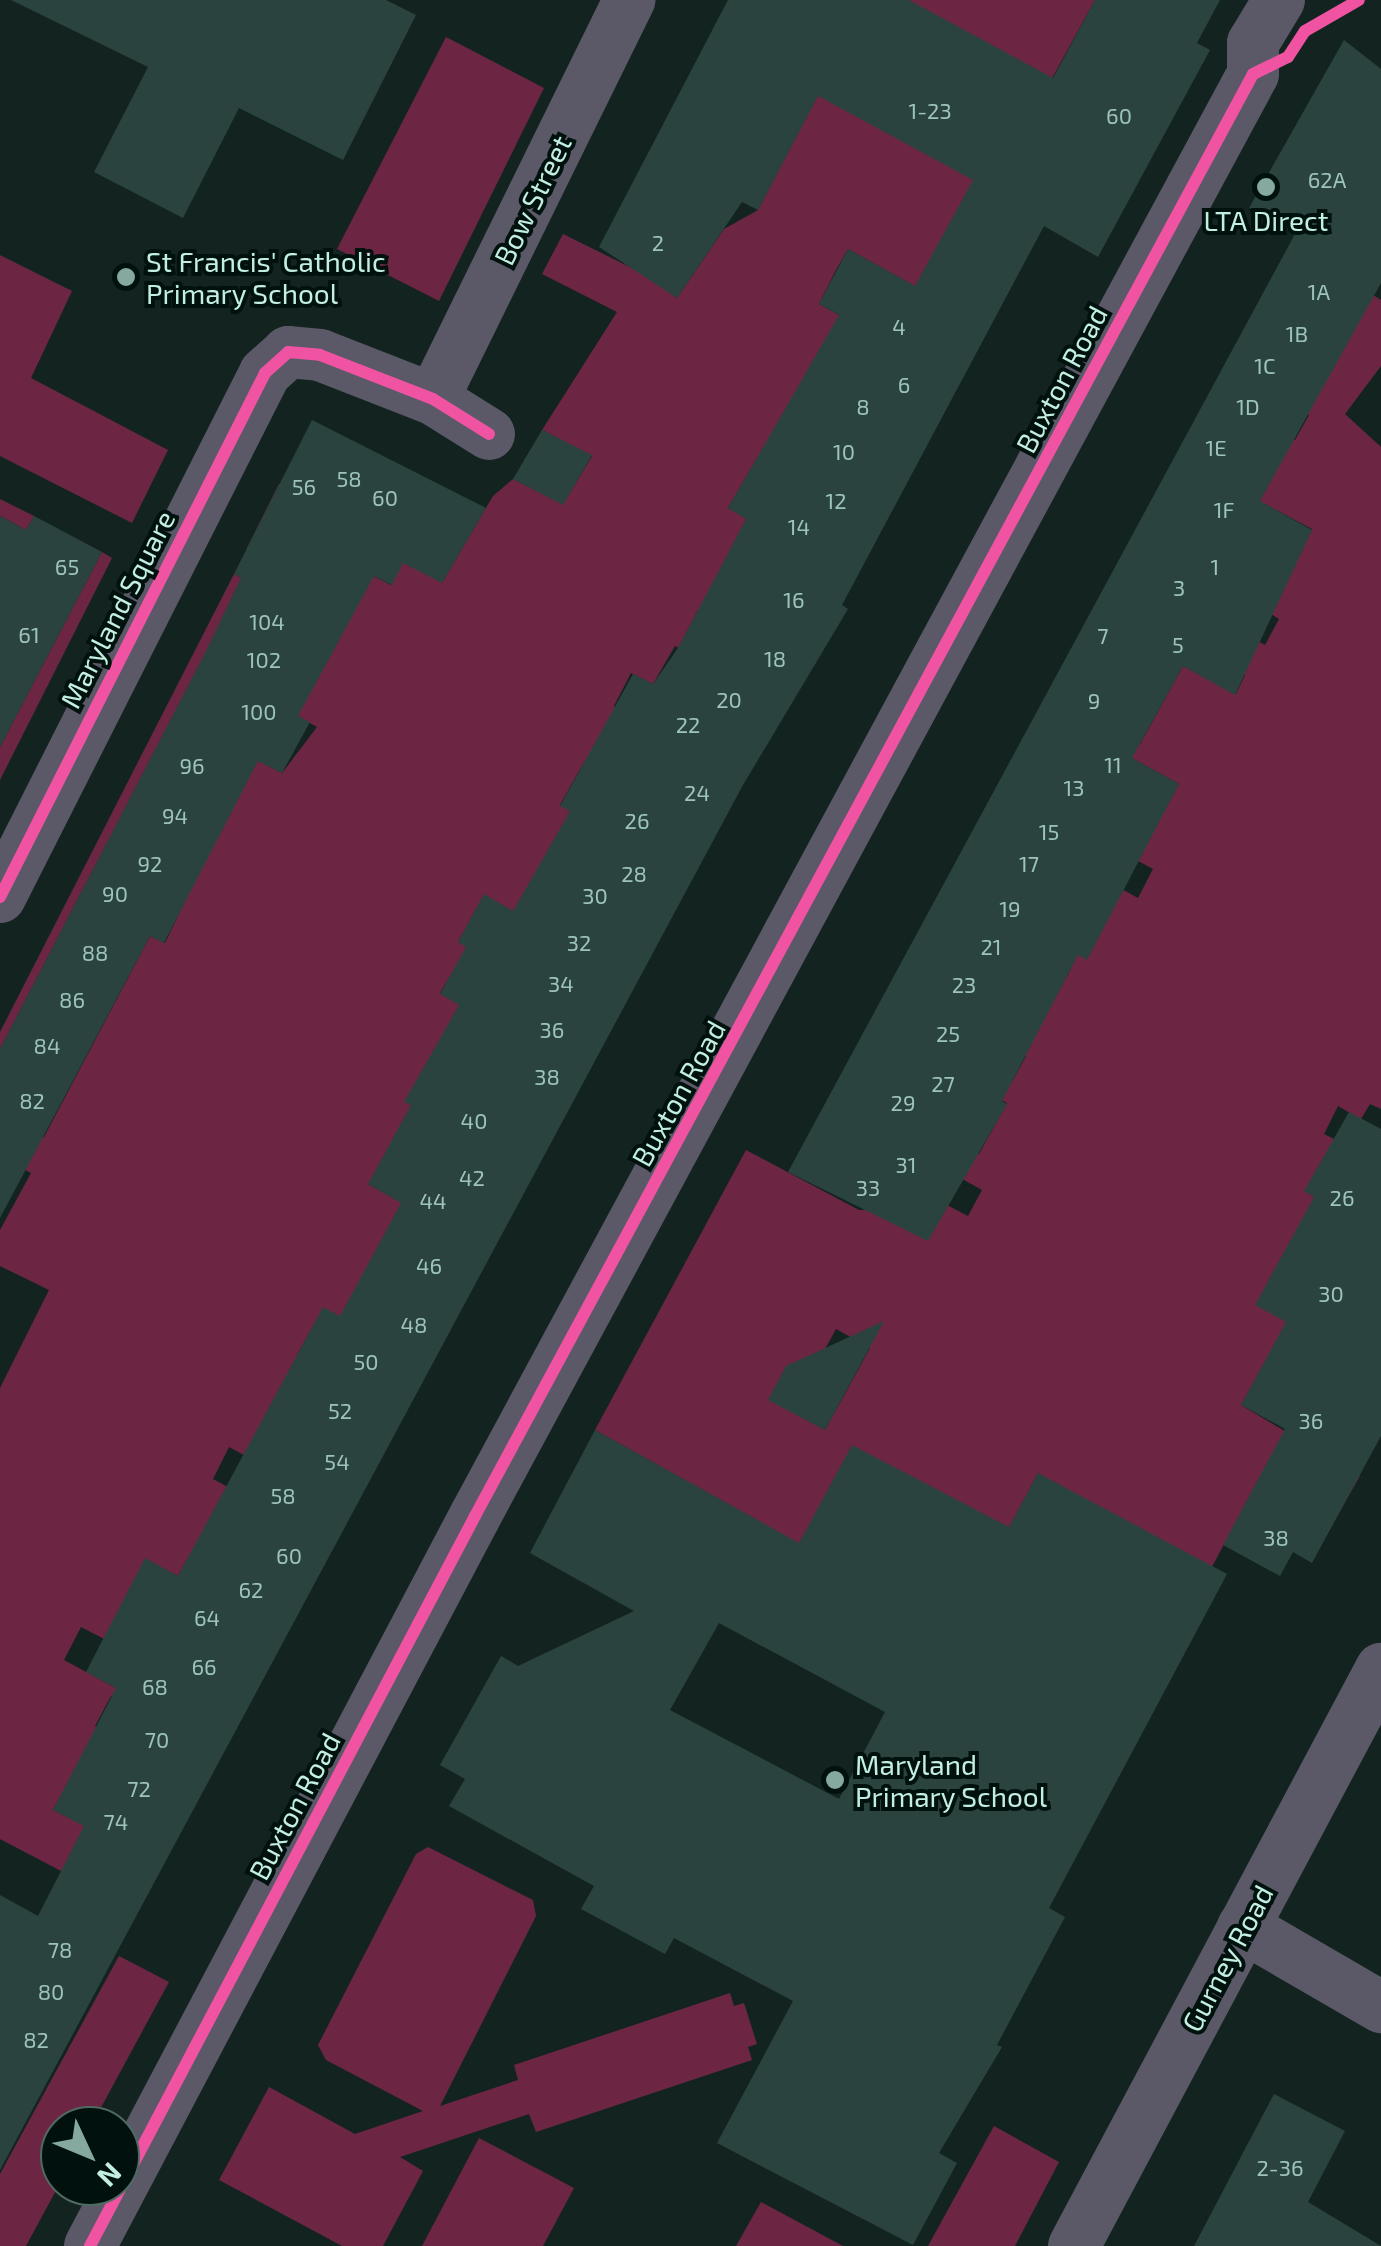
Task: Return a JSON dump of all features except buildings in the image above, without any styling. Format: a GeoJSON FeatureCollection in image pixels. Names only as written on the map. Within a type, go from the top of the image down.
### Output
{"type":"FeatureCollection","features":[{"type":"Feature","properties":{"kind":"street","name":"Bow Street"},"geometry":{"type":"LineString","coordinates":[[434,399],[629,0]]}},
{"type":"Feature","properties":{"kind":"street","name":"Buxton Road"},"geometry":{"type":"LineString","coordinates":[[90,2246],[475,1516],[1253,74],[1254,43],[1278,0]]}},
{"type":"Feature","properties":{"kind":"street","name":"Maryland Square"},"geometry":{"type":"LineString","coordinates":[[0,897],[265,372],[288,352],[320,355],[434,399]]}},
{"type":"Feature","properties":{"kind":"street"},"geometry":{"type":"LineString","coordinates":[[434,399],[489,434]]}},
{"type":"Feature","properties":{"kind":"street","name":"Gurney Road"},"geometry":{"type":"LineString","coordinates":[[1074,2246],[1381,1669]]}},
{"type":"Feature","properties":{"kind":"street"},"geometry":{"type":"LineString","coordinates":[[1243,1927],[1381,2007]]}},
{"type":"Feature","properties":{"kind":"shaded area"},"geometry":{"type":"Polygon","coordinates":[[[906,0],[1095,0],[1050,82],[906,0]]]}},
{"type":"Feature","properties":{"kind":"shaded area"},"geometry":{"type":"Polygon","coordinates":[[[446,37],[544,88],[439,301],[337,249],[446,37]]]}},
{"type":"Feature","properties":{"kind":"shaded area"},"geometry":{"type":"Polygon","coordinates":[[[820,91],[852,114],[999,181],[929,294],[848,249],[836,270],[819,304],[901,350],[757,458],[728,508],[793,545],[698,610],[685,635],[743,682],[675,646],[653,684],[631,673],[614,706],[682,745],[651,802],[583,764],[560,805],[628,845],[617,867],[557,834],[517,914],[484,895],[458,942],[496,963],[449,978],[440,993],[525,1041],[430,1058],[405,1101],[471,1140],[368,1184],[429,1218],[368,1332],[323,1308],[297,1355],[289,1479],[229,1447],[213,1479],[276,1513],[239,1582],[189,1556],[178,1576],[145,1559],[123,1602],[114,1644],[81,1627],[64,1660],[166,1715],[111,1696],[95,1726],[145,1753],[84,1755],[53,1810],[101,1834],[61,1871],[0,1839],[0,1388],[49,1290],[0,1266],[0,1230],[31,1173],[3,1158],[44,1137],[150,936],[165,943],[253,758],[282,773],[317,727],[262,697],[247,548],[279,484],[343,560],[391,585],[409,550],[442,583],[493,496],[513,479],[563,504],[592,456],[542,430],[617,312],[542,274],[563,234],[650,277],[677,298],[724,229],[758,210],[820,91]]]}},
{"type":"Feature","properties":{"kind":"shaded area"},"geometry":{"type":"Polygon","coordinates":[[[0,255],[72,291],[31,378],[168,450],[132,523],[0,456],[0,255]]]}},
{"type":"Feature","properties":{"kind":"shaded area"},"geometry":{"type":"Polygon","coordinates":[[[1373,295],[1381,300],[1381,366],[1345,414],[1381,447],[1381,1109],[1370,1104],[1361,1119],[1338,1106],[1324,1134],[1348,1146],[1340,1352],[1270,1353],[1241,1405],[1360,1476],[1329,1530],[1253,1490],[1205,1580],[1038,1473],[1009,1528],[799,1580],[771,1528],[595,1430],[746,1150],[859,1210],[947,1205],[968,1216],[982,1190],[894,1141],[908,1114],[979,1154],[1007,1103],[936,1064],[1012,1082],[1026,1056],[960,1019],[1057,994],[1071,969],[1007,934],[1098,876],[1138,898],[1153,869],[1068,823],[1150,837],[1179,784],[1110,746],[1118,732],[1140,744],[1183,666],[1236,694],[1245,675],[1207,654],[1182,600],[1265,645],[1279,619],[1268,612],[1312,529],[1231,486],[1265,424],[1295,440],[1309,415],[1285,402],[1373,295]],[[836,1329],[825,1349],[769,1399],[825,1430],[870,1348],[836,1329]]]}},
{"type":"Feature","properties":{"kind":"shaded area"},"geometry":{"type":"Polygon","coordinates":[[[0,499],[34,516],[26,530],[0,516],[0,499]]]}},
{"type":"Feature","properties":{"kind":"shaded area"},"geometry":{"type":"Polygon","coordinates":[[[102,552],[112,558],[0,780],[0,747],[102,552]]]}},
{"type":"Feature","properties":{"kind":"shaded area"},"geometry":{"type":"Polygon","coordinates":[[[234,574],[244,579],[0,1049],[0,1032],[234,574]]]}},
{"type":"Feature","properties":{"kind":"shaded area"},"geometry":{"type":"Polygon","coordinates":[[[428,1847],[533,1900],[536,1916],[440,2106],[518,2080],[514,2065],[730,1993],[734,2006],[744,2003],[757,2044],[748,2047],[752,2060],[536,2132],[529,2114],[400,2157],[423,2171],[383,2246],[342,2246],[219,2180],[269,2087],[355,2134],[423,2111],[326,2060],[318,2045],[416,1854],[428,1847]]]}},
{"type":"Feature","properties":{"kind":"shaded area"},"geometry":{"type":"Polygon","coordinates":[[[119,1956],[169,1982],[102,2106],[40,2106],[40,2206],[48,2206],[26,2246],[0,2246],[0,2174],[119,1956]]]}},
{"type":"Feature","properties":{"kind":"shaded area"},"geometry":{"type":"Polygon","coordinates":[[[994,2126],[1059,2162],[1015,2246],[928,2246],[994,2126]]]}},
{"type":"Feature","properties":{"kind":"shaded area"},"geometry":{"type":"Polygon","coordinates":[[[479,2138],[574,2188],[543,2246],[422,2246],[479,2138]]]}},
{"type":"Feature","properties":{"kind":"shaded area"},"geometry":{"type":"Polygon","coordinates":[[[761,2202],[843,2246],[736,2246],[761,2202]]]}},
{"type":"Feature","properties":{"kind":"cycle path"},"geometry":{"type":"LineString","coordinates":[[90,2246],[475,1516],[1253,74],[1288,57],[1305,31],[1359,0]]}},
{"type":"Feature","properties":{"kind":"cycle path"},"geometry":{"type":"LineString","coordinates":[[0,897],[265,373],[288,352],[320,355],[433,399],[489,434]]}},
{"type":"Feature","properties":{"kind":"place","name":"LTA Direct"},"geometry":{"type":"Point","coordinates":[1266,187]}},
{"type":"Feature","properties":{"kind":"place","name":"St Francis' Catholic Primary School"},"geometry":{"type":"Point","coordinates":[126,277]}},
{"type":"Feature","properties":{"kind":"place","name":"Maryland Primary School"},"geometry":{"type":"Point","coordinates":[835,1780]}}]}
